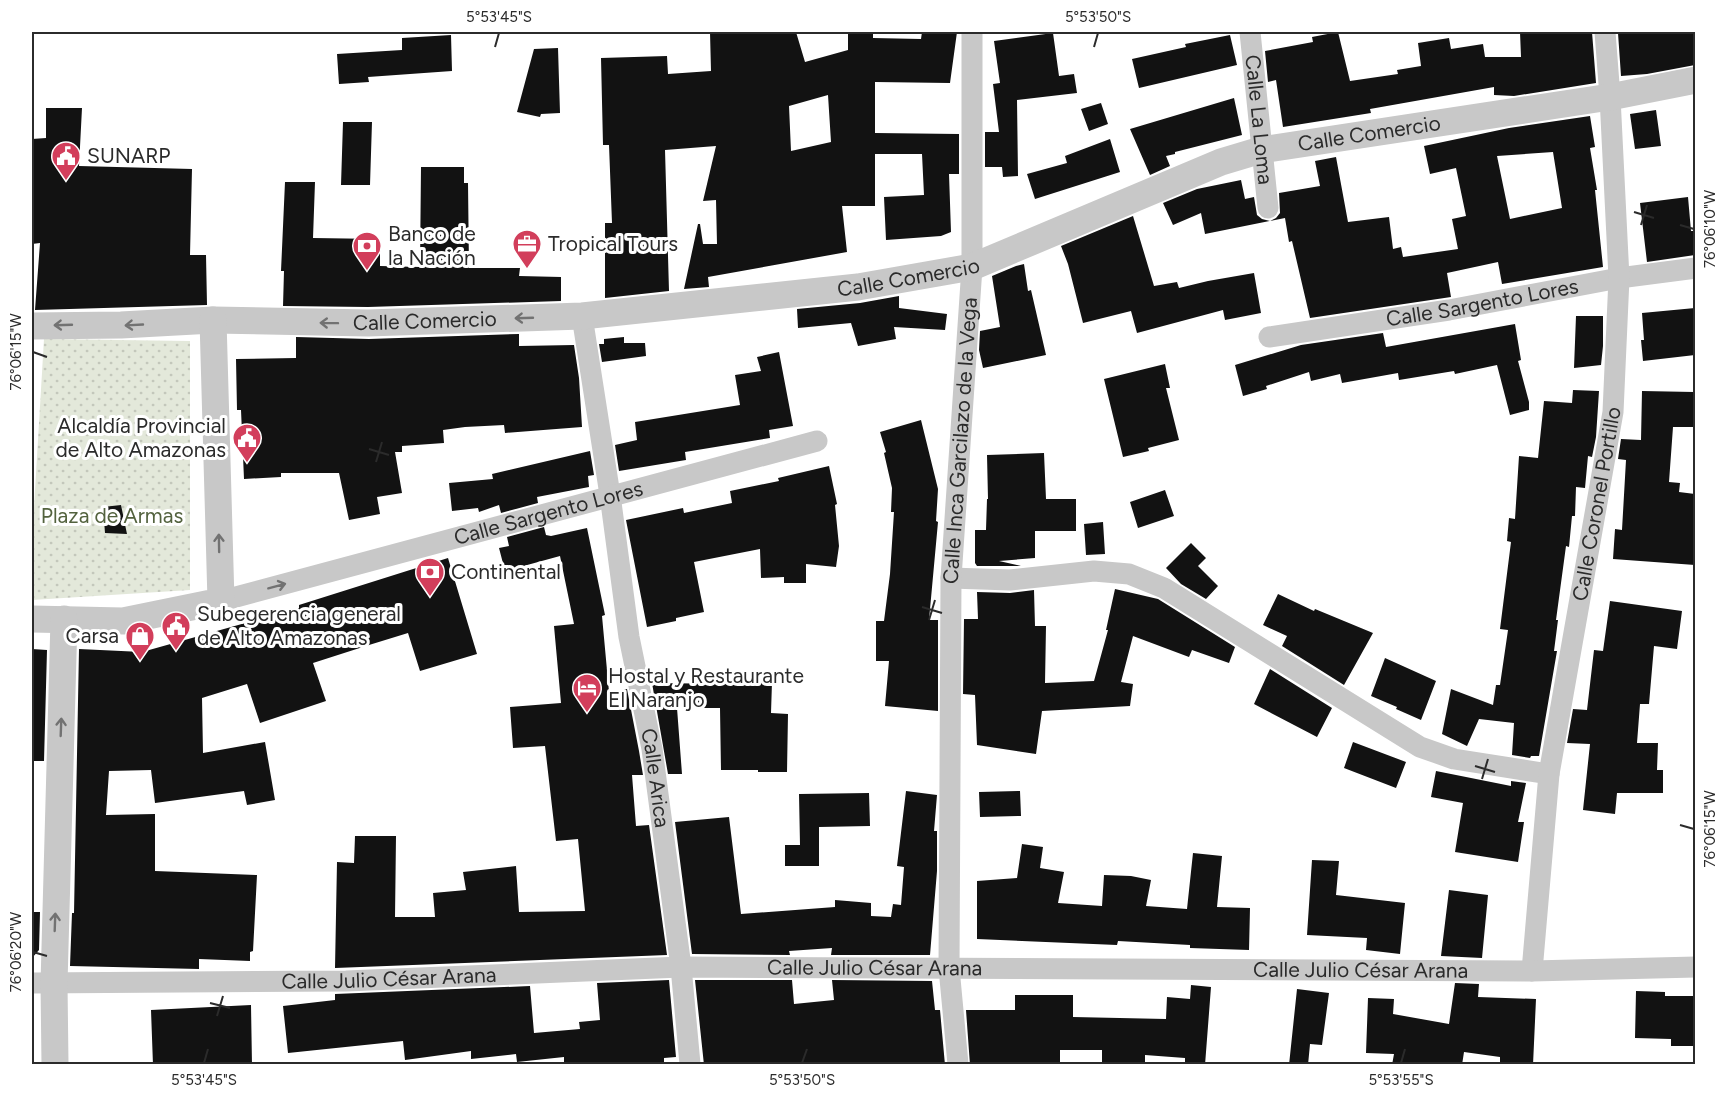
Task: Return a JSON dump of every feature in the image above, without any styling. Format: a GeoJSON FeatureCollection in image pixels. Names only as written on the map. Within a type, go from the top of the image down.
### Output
{"type":"FeatureCollection","features":[{"type":"Feature","properties":{"kind":"street","name":"Calle Inca Garcilazo de la Vega"},"geometry":{"type":"LineString","coordinates":[[958,1065],[949,968],[951,578],[972,267],[972,32]]}},
{"type":"Feature","properties":{"kind":"street","name":"Calle La Loma"},"geometry":{"type":"LineString","coordinates":[[1250,32],[1268,208]]}},
{"type":"Feature","properties":{"kind":"street","name":"Calle Coronel Portillo"},"geometry":{"type":"LineString","coordinates":[[1532,971],[1549,774],[1612,412],[1619,278],[1605,32]]}},
{"type":"Feature","properties":{"kind":"street","name":"Calle Comercio"},"geometry":{"type":"LineString","coordinates":[[32,326],[121,325],[213,320],[368,324],[582,316],[858,287],[972,267],[1221,162],[1261,150],[1610,97],[1695,80]]}},
{"type":"Feature","properties":{"kind":"street","name":"Calle Sargento Lores"},"geometry":{"type":"LineString","coordinates":[[1269,338],[1449,310],[1619,278],[1695,268]]}},
{"type":"Feature","properties":{"kind":"street","name":"Calle Arica"},"geometry":{"type":"LineString","coordinates":[[582,316],[629,637],[652,749],[681,967],[690,1065]]}},
{"type":"Feature","properties":{"kind":"street"},"geometry":{"type":"LineString","coordinates":[[213,320],[221,601]]}},
{"type":"Feature","properties":{"kind":"street","name":"Calle Sargento Lores"},"geometry":{"type":"LineString","coordinates":[[32,619],[123,621],[221,601],[817,441]]}},
{"type":"Feature","properties":{"kind":"street"},"geometry":{"type":"LineString","coordinates":[[951,578],[1010,580],[1094,571],[1129,574],[1164,588],[1420,747],[1454,759],[1549,774]]}},
{"type":"Feature","properties":{"kind":"street"},"geometry":{"type":"LineString","coordinates":[[55,1065],[43,984],[64,619]]}},
{"type":"Feature","properties":{"kind":"street","name":"Calle Julio César Arana"},"geometry":{"type":"LineString","coordinates":[[43,984],[346,981],[681,967],[1532,971],[1695,967]]}},
{"type":"Feature","properties":{"kind":"green space","name":"Plaza de Armas"},"geometry":{"type":"Polygon","coordinates":[[[44,339],[190,341],[190,590],[32,600],[32,541],[44,339]]]}},
{"type":"Feature","properties":{"kind":"building"},"geometry":{"type":"Polygon","coordinates":[[[710,32],[796,32],[805,62],[848,50],[848,32],[873,32],[873,38],[921,39],[922,32],[957,32],[950,83],[875,82],[875,133],[959,134],[959,174],[949,174],[951,232],[941,236],[886,240],[884,197],[924,195],[922,154],[875,154],[875,206],[842,206],[847,252],[708,277],[709,287],[684,289],[698,224],[700,224],[703,244],[717,244],[716,200],[703,201],[716,146],[665,150],[669,291],[605,298],[605,223],[612,223],[609,145],[603,145],[601,58],[667,56],[668,74],[711,71],[710,32]],[[828,95],[789,106],[791,151],[831,142],[828,95]]]}},
{"type":"Feature","properties":{"kind":"building"},"geometry":{"type":"Polygon","coordinates":[[[1338,32],[1350,81],[1398,74],[1397,70],[1421,66],[1418,43],[1449,38],[1451,49],[1483,44],[1485,57],[1521,57],[1520,32],[1592,32],[1596,83],[1514,96],[1494,95],[1494,87],[1370,109],[1371,113],[1283,127],[1276,80],[1268,82],[1265,51],[1313,42],[1312,37],[1338,32]]]}},
{"type":"Feature","properties":{"kind":"building"},"geometry":{"type":"Polygon","coordinates":[[[1695,32],[1695,65],[1647,74],[1621,76],[1618,33],[1695,32]]]}},
{"type":"Feature","properties":{"kind":"building"},"geometry":{"type":"Polygon","coordinates":[[[1053,33],[1059,76],[1074,74],[1077,93],[1017,100],[1018,176],[1003,177],[1002,167],[985,167],[985,132],[999,132],[993,84],[1000,83],[994,41],[1053,33]]]}},
{"type":"Feature","properties":{"kind":"building"},"geometry":{"type":"Polygon","coordinates":[[[451,35],[452,71],[368,77],[369,82],[339,84],[337,54],[402,50],[402,38],[451,35]]]}},
{"type":"Feature","properties":{"kind":"building"},"geometry":{"type":"Polygon","coordinates":[[[1230,35],[1237,65],[1139,88],[1132,59],[1186,47],[1185,44],[1230,35]]]}},
{"type":"Feature","properties":{"kind":"building"},"geometry":{"type":"Polygon","coordinates":[[[558,48],[560,113],[541,114],[540,117],[517,112],[534,49],[558,48]]]}},
{"type":"Feature","properties":{"kind":"building"},"geometry":{"type":"Polygon","coordinates":[[[1234,98],[1242,135],[1175,152],[1175,154],[1166,156],[1170,166],[1150,175],[1130,129],[1234,98]]]}},
{"type":"Feature","properties":{"kind":"building"},"geometry":{"type":"Polygon","coordinates":[[[1101,103],[1108,124],[1089,131],[1081,109],[1101,103]]]}},
{"type":"Feature","properties":{"kind":"building"},"geometry":{"type":"Polygon","coordinates":[[[46,108],[82,108],[79,166],[192,169],[190,255],[206,255],[207,305],[35,310],[40,243],[32,244],[32,139],[46,138],[46,108]]]}},
{"type":"Feature","properties":{"kind":"building"},"geometry":{"type":"Polygon","coordinates":[[[1656,110],[1661,146],[1635,149],[1630,114],[1656,110]]]}},
{"type":"Feature","properties":{"kind":"building"},"geometry":{"type":"Polygon","coordinates":[[[1590,116],[1595,147],[1590,148],[1597,190],[1595,190],[1603,267],[1502,284],[1498,262],[1447,273],[1451,297],[1310,318],[1292,241],[1289,242],[1285,218],[1270,221],[1280,213],[1279,193],[1320,186],[1315,161],[1336,157],[1348,222],[1389,217],[1393,249],[1401,247],[1403,257],[1458,249],[1452,219],[1466,216],[1456,168],[1430,174],[1424,146],[1509,128],[1590,116]],[[1553,152],[1497,156],[1510,219],[1562,208],[1553,152]]]}},
{"type":"Feature","properties":{"kind":"building"},"geometry":{"type":"Polygon","coordinates":[[[343,122],[372,122],[370,185],[341,185],[343,122]]]}},
{"type":"Feature","properties":{"kind":"building"},"geometry":{"type":"Polygon","coordinates":[[[1110,139],[1120,172],[1035,199],[1027,174],[1067,163],[1065,156],[1110,139]]]}},
{"type":"Feature","properties":{"kind":"building"},"geometry":{"type":"Polygon","coordinates":[[[421,167],[464,167],[464,183],[468,183],[469,268],[520,268],[519,276],[561,277],[561,301],[368,307],[283,306],[284,271],[281,271],[285,182],[315,182],[313,238],[380,239],[380,266],[420,267],[421,167]]]}},
{"type":"Feature","properties":{"kind":"building"},"geometry":{"type":"Polygon","coordinates":[[[1241,180],[1245,199],[1254,197],[1257,215],[1270,221],[1205,234],[1201,213],[1173,225],[1163,203],[1197,189],[1241,180]]]}},
{"type":"Feature","properties":{"kind":"building"},"geometry":{"type":"Polygon","coordinates":[[[1688,197],[1691,231],[1695,231],[1695,255],[1647,262],[1640,203],[1688,197]]]}},
{"type":"Feature","properties":{"kind":"building"},"geometry":{"type":"Polygon","coordinates":[[[1133,216],[1154,286],[1177,282],[1179,288],[1254,273],[1261,313],[1225,320],[1223,310],[1137,333],[1131,311],[1083,323],[1061,246],[1133,216]]]}},
{"type":"Feature","properties":{"kind":"building"},"geometry":{"type":"Polygon","coordinates":[[[1024,264],[1028,291],[1031,290],[1046,355],[983,368],[979,350],[980,331],[1000,327],[992,276],[1024,264]]]}},
{"type":"Feature","properties":{"kind":"building"},"geometry":{"type":"Polygon","coordinates":[[[899,296],[899,308],[947,314],[945,330],[894,327],[896,339],[858,346],[851,323],[798,328],[797,309],[860,303],[899,296]]]}},
{"type":"Feature","properties":{"kind":"building"},"geometry":{"type":"Polygon","coordinates":[[[1695,308],[1695,355],[1643,361],[1642,313],[1695,308]]]}},
{"type":"Feature","properties":{"kind":"building"},"geometry":{"type":"Polygon","coordinates":[[[1576,316],[1603,316],[1601,365],[1574,368],[1576,316]]]}},
{"type":"Feature","properties":{"kind":"building"},"geometry":{"type":"Polygon","coordinates":[[[1515,324],[1521,360],[1518,361],[1529,410],[1510,415],[1497,365],[1455,374],[1454,371],[1399,380],[1398,373],[1342,383],[1340,374],[1311,381],[1309,372],[1243,396],[1235,365],[1301,345],[1383,333],[1386,347],[1515,324]]]}},
{"type":"Feature","properties":{"kind":"building"},"geometry":{"type":"Polygon","coordinates":[[[519,334],[519,346],[574,345],[582,427],[505,433],[504,425],[465,427],[443,430],[444,443],[402,446],[402,452],[395,452],[402,493],[377,497],[380,514],[349,520],[339,473],[281,473],[281,477],[244,479],[241,410],[237,410],[236,359],[296,358],[296,337],[369,339],[519,334]]]}},
{"type":"Feature","properties":{"kind":"building"},"geometry":{"type":"Polygon","coordinates":[[[624,337],[624,343],[645,343],[646,356],[602,362],[599,344],[604,344],[604,339],[624,337]]]}},
{"type":"Feature","properties":{"kind":"building"},"geometry":{"type":"Polygon","coordinates":[[[779,352],[793,426],[769,430],[770,438],[685,452],[686,460],[619,471],[615,445],[637,440],[635,422],[740,405],[735,375],[761,371],[757,357],[779,352]]]}},
{"type":"Feature","properties":{"kind":"building"},"geometry":{"type":"Polygon","coordinates":[[[1165,364],[1170,388],[1166,388],[1179,440],[1148,448],[1149,451],[1123,457],[1104,379],[1165,364]]]}},
{"type":"Feature","properties":{"kind":"building"},"geometry":{"type":"Polygon","coordinates":[[[1573,390],[1599,391],[1596,437],[1592,457],[1588,456],[1585,488],[1576,487],[1575,516],[1572,516],[1569,547],[1566,546],[1556,620],[1558,620],[1554,651],[1557,651],[1539,756],[1530,758],[1512,755],[1514,723],[1479,719],[1467,746],[1442,734],[1451,689],[1493,705],[1496,685],[1500,685],[1508,630],[1500,629],[1511,542],[1507,541],[1509,518],[1515,519],[1519,456],[1538,458],[1544,401],[1572,403],[1573,390]]]}},
{"type":"Feature","properties":{"kind":"building"},"geometry":{"type":"Polygon","coordinates":[[[1642,391],[1694,392],[1693,427],[1673,427],[1669,482],[1680,483],[1679,492],[1695,494],[1695,565],[1613,559],[1615,529],[1622,530],[1626,460],[1618,459],[1621,439],[1641,440],[1642,391]]]}},
{"type":"Feature","properties":{"kind":"building"},"geometry":{"type":"Polygon","coordinates":[[[921,420],[938,489],[936,521],[938,522],[929,620],[938,620],[938,711],[885,706],[889,661],[876,661],[876,621],[884,621],[894,512],[891,512],[892,488],[880,432],[921,420]]]}},
{"type":"Feature","properties":{"kind":"building"},"geometry":{"type":"Polygon","coordinates":[[[590,451],[594,475],[588,476],[589,487],[537,497],[538,503],[501,513],[499,505],[479,512],[478,508],[452,511],[449,483],[493,479],[492,474],[590,451]]]}},
{"type":"Feature","properties":{"kind":"building"},"geometry":{"type":"Polygon","coordinates":[[[1044,453],[1046,499],[1076,499],[1076,531],[1035,531],[1035,558],[999,561],[1021,566],[977,566],[975,563],[975,530],[986,530],[987,455],[1044,453]]]}},
{"type":"Feature","properties":{"kind":"building"},"geometry":{"type":"Polygon","coordinates":[[[829,466],[837,504],[835,505],[839,546],[836,567],[806,564],[806,583],[784,583],[784,577],[761,578],[760,549],[694,562],[704,612],[647,627],[626,520],[683,508],[684,513],[732,503],[730,491],[779,481],[778,478],[829,466]]]}},
{"type":"Feature","properties":{"kind":"building"},"geometry":{"type":"Polygon","coordinates":[[[1165,490],[1174,516],[1138,528],[1130,502],[1165,490]]]}},
{"type":"Feature","properties":{"kind":"building"},"geometry":{"type":"Polygon","coordinates":[[[121,505],[127,534],[105,533],[103,507],[121,505]]]}},
{"type":"Feature","properties":{"kind":"building"},"geometry":{"type":"Polygon","coordinates":[[[1103,522],[1105,554],[1086,555],[1084,524],[1103,522]]]}},
{"type":"Feature","properties":{"kind":"building"},"geometry":{"type":"Polygon","coordinates":[[[544,527],[546,535],[551,536],[587,528],[605,615],[602,616],[609,692],[627,689],[639,751],[643,775],[632,775],[636,826],[649,825],[667,955],[335,968],[337,862],[354,863],[355,836],[396,836],[395,917],[435,917],[433,893],[466,890],[463,872],[516,866],[519,912],[585,911],[578,839],[556,841],[545,746],[513,748],[510,707],[561,703],[554,626],[574,624],[560,556],[505,571],[499,548],[509,546],[507,537],[544,527]]]}},
{"type":"Feature","properties":{"kind":"building"},"geometry":{"type":"Polygon","coordinates":[[[1191,543],[1206,558],[1198,566],[1218,586],[1206,599],[1181,584],[1166,568],[1191,543]]]}},
{"type":"Feature","properties":{"kind":"building"},"geometry":{"type":"Polygon","coordinates":[[[448,558],[477,654],[420,671],[408,633],[369,645],[313,663],[326,701],[260,723],[247,684],[202,698],[203,753],[265,742],[275,800],[247,805],[244,791],[155,803],[151,770],[109,771],[106,815],[155,814],[155,871],[257,875],[253,951],[250,952],[250,961],[199,959],[199,969],[70,966],[72,913],[74,913],[79,649],[142,652],[299,608],[299,605],[448,558]]]}},
{"type":"Feature","properties":{"kind":"building"},"geometry":{"type":"Polygon","coordinates":[[[1115,589],[1158,599],[1235,647],[1229,663],[1192,650],[1189,657],[1133,636],[1121,682],[1133,684],[1130,706],[1042,711],[1036,754],[977,745],[975,695],[963,694],[964,619],[978,619],[977,592],[1010,593],[1034,590],[1035,626],[1046,626],[1045,683],[1094,681],[1108,630],[1106,630],[1115,589]]]}},
{"type":"Feature","properties":{"kind":"building"},"geometry":{"type":"Polygon","coordinates":[[[1278,594],[1314,611],[1315,609],[1373,633],[1344,685],[1282,646],[1287,636],[1263,625],[1278,594]]]}},
{"type":"Feature","properties":{"kind":"building"},"geometry":{"type":"Polygon","coordinates":[[[1610,601],[1682,611],[1677,649],[1654,646],[1649,704],[1640,704],[1637,743],[1658,743],[1657,770],[1663,770],[1663,793],[1617,793],[1615,814],[1583,810],[1590,744],[1567,743],[1573,709],[1587,710],[1594,650],[1603,651],[1610,601]]]}},
{"type":"Feature","properties":{"kind":"building"},"geometry":{"type":"Polygon","coordinates":[[[32,649],[47,650],[44,761],[32,761],[32,649]]]}},
{"type":"Feature","properties":{"kind":"building"},"geometry":{"type":"Polygon","coordinates":[[[1385,658],[1436,681],[1421,720],[1371,696],[1385,658]]]}},
{"type":"Feature","properties":{"kind":"building"},"geometry":{"type":"Polygon","coordinates":[[[1270,669],[1332,708],[1317,737],[1254,704],[1270,669]]]}},
{"type":"Feature","properties":{"kind":"building"},"geometry":{"type":"Polygon","coordinates":[[[737,681],[772,682],[771,713],[788,714],[787,772],[721,770],[720,708],[677,708],[682,774],[668,774],[652,683],[737,684],[737,681]]]}},
{"type":"Feature","properties":{"kind":"building"},"geometry":{"type":"Polygon","coordinates":[[[1353,742],[1406,762],[1396,788],[1344,768],[1353,742]]]}},
{"type":"Feature","properties":{"kind":"building"},"geometry":{"type":"Polygon","coordinates":[[[1436,771],[1511,786],[1511,781],[1526,783],[1518,822],[1524,822],[1518,862],[1455,852],[1463,803],[1431,797],[1436,771]]]}},
{"type":"Feature","properties":{"kind":"building"},"geometry":{"type":"Polygon","coordinates":[[[906,791],[937,795],[934,831],[937,831],[937,871],[930,955],[831,955],[832,948],[789,951],[790,955],[692,954],[675,822],[729,817],[741,914],[835,907],[835,900],[871,903],[871,916],[891,917],[893,904],[901,905],[904,867],[897,866],[906,791]]]}},
{"type":"Feature","properties":{"kind":"building"},"geometry":{"type":"Polygon","coordinates":[[[1020,791],[1021,816],[980,817],[979,792],[1020,791]]]}},
{"type":"Feature","properties":{"kind":"building"},"geometry":{"type":"Polygon","coordinates":[[[869,793],[870,826],[819,827],[819,866],[785,866],[785,845],[800,845],[799,794],[869,793]]]}},
{"type":"Feature","properties":{"kind":"building"},"geometry":{"type":"Polygon","coordinates":[[[1022,844],[1043,847],[1040,868],[1064,872],[1058,903],[1102,906],[1104,875],[1131,876],[1151,880],[1146,906],[1187,909],[1193,853],[1222,856],[1217,907],[1250,908],[1249,950],[1190,948],[1190,945],[1118,941],[1117,945],[977,939],[977,881],[1017,878],[1022,844]]]}},
{"type":"Feature","properties":{"kind":"building"},"geometry":{"type":"Polygon","coordinates":[[[1312,860],[1339,861],[1336,895],[1405,903],[1400,954],[1366,950],[1367,938],[1307,935],[1312,860]]]}},
{"type":"Feature","properties":{"kind":"building"},"geometry":{"type":"Polygon","coordinates":[[[1449,890],[1488,895],[1482,958],[1441,956],[1449,890]]]}},
{"type":"Feature","properties":{"kind":"building"},"geometry":{"type":"Polygon","coordinates":[[[32,912],[40,912],[39,950],[32,958],[32,912]]]}},
{"type":"Feature","properties":{"kind":"building"},"geometry":{"type":"Polygon","coordinates":[[[669,980],[676,1057],[664,1058],[664,1065],[564,1065],[564,1057],[517,1062],[516,1054],[471,1059],[471,1051],[405,1060],[403,1041],[288,1053],[283,1006],[335,1000],[335,994],[530,986],[534,1033],[580,1029],[579,1022],[600,1020],[597,983],[669,980]]]}},
{"type":"Feature","properties":{"kind":"building"},"geometry":{"type":"Polygon","coordinates":[[[695,980],[792,980],[794,1004],[834,1000],[832,980],[932,981],[935,1010],[940,1010],[945,1065],[704,1065],[695,980]]]}},
{"type":"Feature","properties":{"kind":"building"},"geometry":{"type":"Polygon","coordinates":[[[1455,983],[1479,984],[1478,997],[1536,999],[1533,1065],[1500,1065],[1500,1057],[1464,1052],[1462,1065],[1392,1065],[1394,1054],[1366,1053],[1368,998],[1394,999],[1393,1014],[1449,1024],[1455,983]]]}},
{"type":"Feature","properties":{"kind":"building"},"geometry":{"type":"Polygon","coordinates":[[[1191,985],[1211,987],[1205,1065],[1185,1065],[1185,1058],[1145,1055],[1145,1065],[1102,1065],[1102,1050],[1060,1050],[1060,1065],[970,1065],[966,1010],[1015,1010],[1015,995],[1073,995],[1073,1017],[1166,1019],[1167,997],[1190,999],[1191,985]]]}},
{"type":"Feature","properties":{"kind":"building"},"geometry":{"type":"Polygon","coordinates":[[[1297,989],[1329,993],[1322,1045],[1310,1044],[1308,1065],[1289,1065],[1297,989]]]}},
{"type":"Feature","properties":{"kind":"building"},"geometry":{"type":"Polygon","coordinates":[[[1636,991],[1665,992],[1665,996],[1695,996],[1695,1046],[1671,1046],[1671,1039],[1635,1038],[1636,991]]]}},
{"type":"Feature","properties":{"kind":"building"},"geometry":{"type":"Polygon","coordinates":[[[251,1005],[252,1065],[153,1065],[151,1010],[251,1005]]]}},
{"type":"Feature","properties":{"kind":"place","name":"SUNARP"},"geometry":{"type":"Point","coordinates":[66,182]}},
{"type":"Feature","properties":{"kind":"place","name":"Tropical Tours"},"geometry":{"type":"Point","coordinates":[527,270]}},
{"type":"Feature","properties":{"kind":"place","name":"Banco de la Nación"},"geometry":{"type":"Point","coordinates":[367,272]}},
{"type":"Feature","properties":{"kind":"place","name":"Alcaldía Provincial de Alto Amazonas"},"geometry":{"type":"Point","coordinates":[247,464]}},
{"type":"Feature","properties":{"kind":"place","name":"Continental"},"geometry":{"type":"Point","coordinates":[430,598]}},
{"type":"Feature","properties":{"kind":"place","name":"Subegerencia general de Alto Amazonas"},"geometry":{"type":"Point","coordinates":[176,652]}},
{"type":"Feature","properties":{"kind":"place","name":"Carsa"},"geometry":{"type":"Point","coordinates":[140,662]}},
{"type":"Feature","properties":{"kind":"place","name":"Hostal y Restaurante El Naranjo"},"geometry":{"type":"Point","coordinates":[587,714]}}]}
